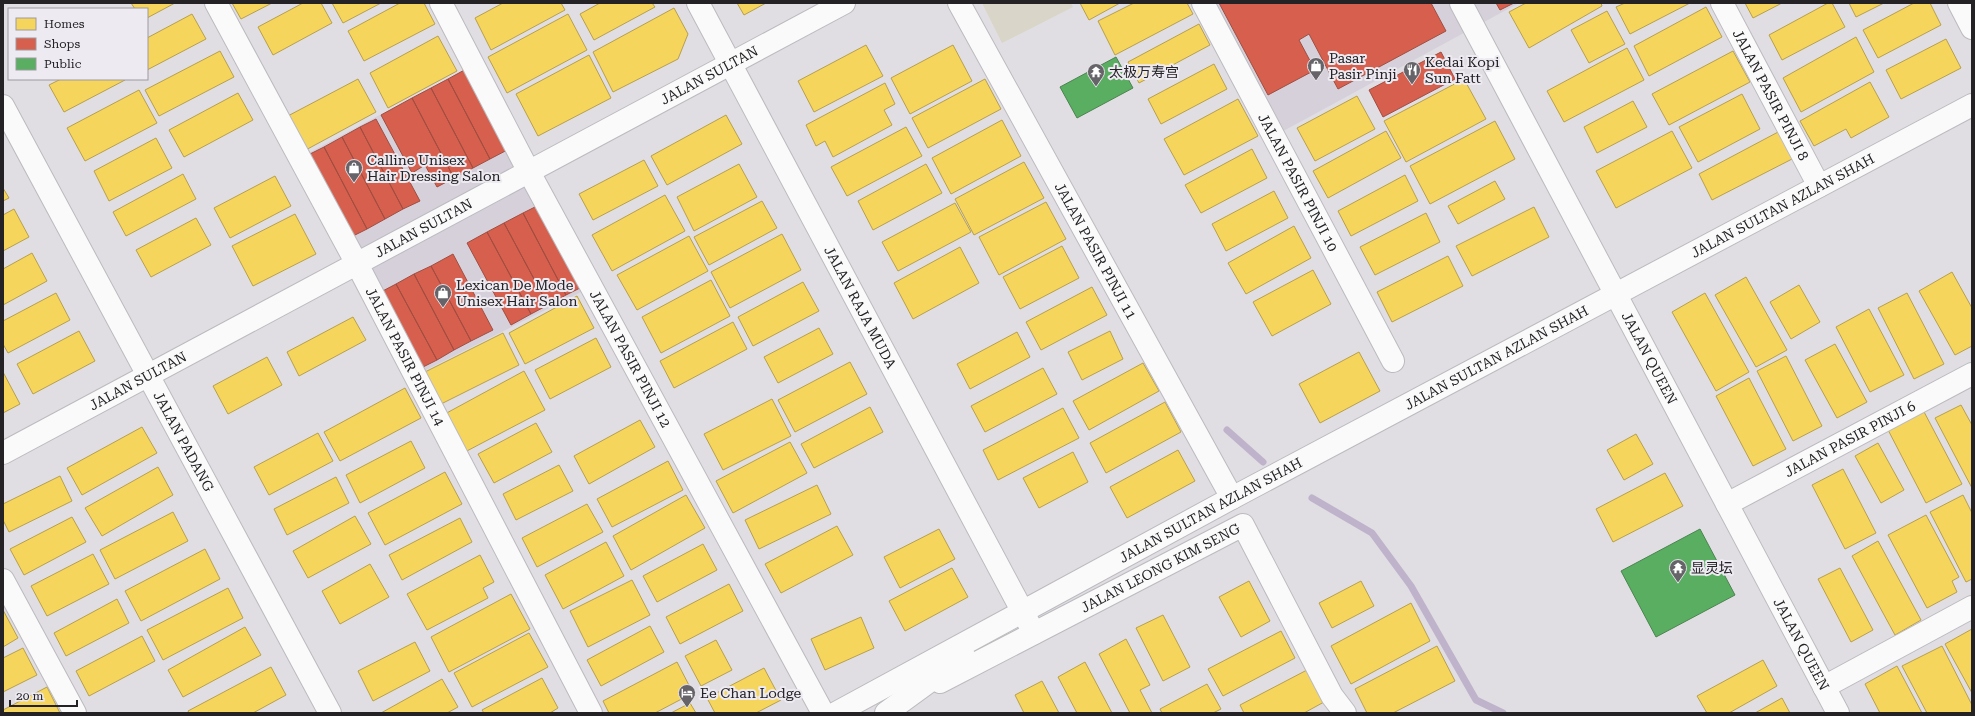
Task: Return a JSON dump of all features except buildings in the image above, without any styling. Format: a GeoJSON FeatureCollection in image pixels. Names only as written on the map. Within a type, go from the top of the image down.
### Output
{"type":"FeatureCollection","features":[{"type":"Feature","properties":{"kind":"street","name":"JALAN PASIR PINJI 14"},"geometry":{"type":"LineString","coordinates":[[216,3],[357,264],[591,713]]}},
{"type":"Feature","properties":{"kind":"street","name":"JALAN PASIR PINJI 12"},"geometry":{"type":"LineString","coordinates":[[441,3],[529,172],[822,713]]}},
{"type":"Feature","properties":{"kind":"street","name":"JALAN RAJA MUDA"},"geometry":{"type":"LineString","coordinates":[[698,3],[1034,633]]}},
{"type":"Feature","properties":{"kind":"street","name":"JALAN SULTAN"},"geometry":{"type":"LineString","coordinates":[[3,453],[844,3]]}},
{"type":"Feature","properties":{"kind":"street","name":"JALAN PASIR PINJI 11"},"geometry":{"type":"LineString","coordinates":[[958,3],[1232,498]]}},
{"type":"Feature","properties":{"kind":"street","name":"JALAN PASIR PINJI 10"},"geometry":{"type":"LineString","coordinates":[[1203,3],[1393,361]]}},
{"type":"Feature","properties":{"kind":"street","name":"JALAN QUEEN"},"geometry":{"type":"LineString","coordinates":[[1461,3],[1838,713]]}},
{"type":"Feature","properties":{"kind":"street","name":"JALAN PASIR PINJI 8"},"geometry":{"type":"LineString","coordinates":[[1722,3],[1819,186]]}},
{"type":"Feature","properties":{"kind":"street"},"geometry":{"type":"LineString","coordinates":[[1959,3],[1972,28]]}},
{"type":"Feature","properties":{"kind":"street","name":"JALAN SULTAN AZLAN SHAH"},"geometry":{"type":"LineString","coordinates":[[836,713],[1232,498],[1972,105]]}},
{"type":"Feature","properties":{"kind":"street","name":"JALAN PADANG"},"geometry":{"type":"LineString","coordinates":[[3,106],[147,376],[330,713]]}},
{"type":"Feature","properties":{"kind":"street","name":"JALAN PASIR PINJI 6"},"geometry":{"type":"LineString","coordinates":[[1727,504],[1972,374]]}},
{"type":"Feature","properties":{"kind":"street","name":"JALAN LEONG KIM SENG"},"geometry":{"type":"LineString","coordinates":[[910,697],[1243,526],[1332,696],[1344,713]]}},
{"type":"Feature","properties":{"kind":"street"},"geometry":{"type":"LineString","coordinates":[[3,580],[74,713]]}},
{"type":"Feature","properties":{"kind":"street"},"geometry":{"type":"LineString","coordinates":[[1824,687],[1972,607]]}},
{"type":"Feature","properties":{"kind":"street","name":"JALAN SULTAN AZLAN SHAH"},"geometry":{"type":"LineString","coordinates":[[886,713],[910,697],[1022,611]]}},
{"type":"Feature","properties":{"kind":"shaded area"},"geometry":{"type":"Polygon","coordinates":[[[982,3],[1071,3],[1073,7],[1002,43],[982,3]]]}},
{"type":"Feature","properties":{"kind":"shaded area","name":"Pasar Pasir Pinji"},"geometry":{"type":"Polygon","coordinates":[[[1205,3],[1519,3],[1276,135],[1205,3]]]}},
{"type":"Feature","properties":{"kind":"shaded area"},"geometry":{"type":"Polygon","coordinates":[[[477,63],[591,287],[414,376],[301,157],[477,63]]]}},
{"type":"Feature","properties":{"kind":"waterway"},"geometry":{"type":"LineString","coordinates":[[1227,430],[1263,462]]}},
{"type":"Feature","properties":{"kind":"waterway"},"geometry":{"type":"LineString","coordinates":[[1312,498],[1372,533],[1411,586],[1476,700],[1503,713]]}},
{"type":"Feature","properties":{"kind":"place","name":"Pasar Pasir Pinji"},"geometry":{"type":"Point","coordinates":[1316,81]}},
{"type":"Feature","properties":{"kind":"place","name":"Kedai Kopi Sun Fatt"},"geometry":{"type":"Point","coordinates":[1412,85]}},
{"type":"Feature","properties":{"kind":"place","name":"太极万寿宫"},"geometry":{"type":"Point","coordinates":[1096,87]}},
{"type":"Feature","properties":{"kind":"place","name":"Calline Unisex Hair Dressing Salon"},"geometry":{"type":"Point","coordinates":[354,183]}},
{"type":"Feature","properties":{"kind":"place","name":"Lexican De Mode Unisex Hair Salon"},"geometry":{"type":"Point","coordinates":[443,308]}},
{"type":"Feature","properties":{"kind":"place","name":"显灵坛"},"geometry":{"type":"Point","coordinates":[1678,583]}},
{"type":"Feature","properties":{"kind":"place","name":"Ee Chan Lodge"},"geometry":{"type":"Point","coordinates":[687,708]}}]}
